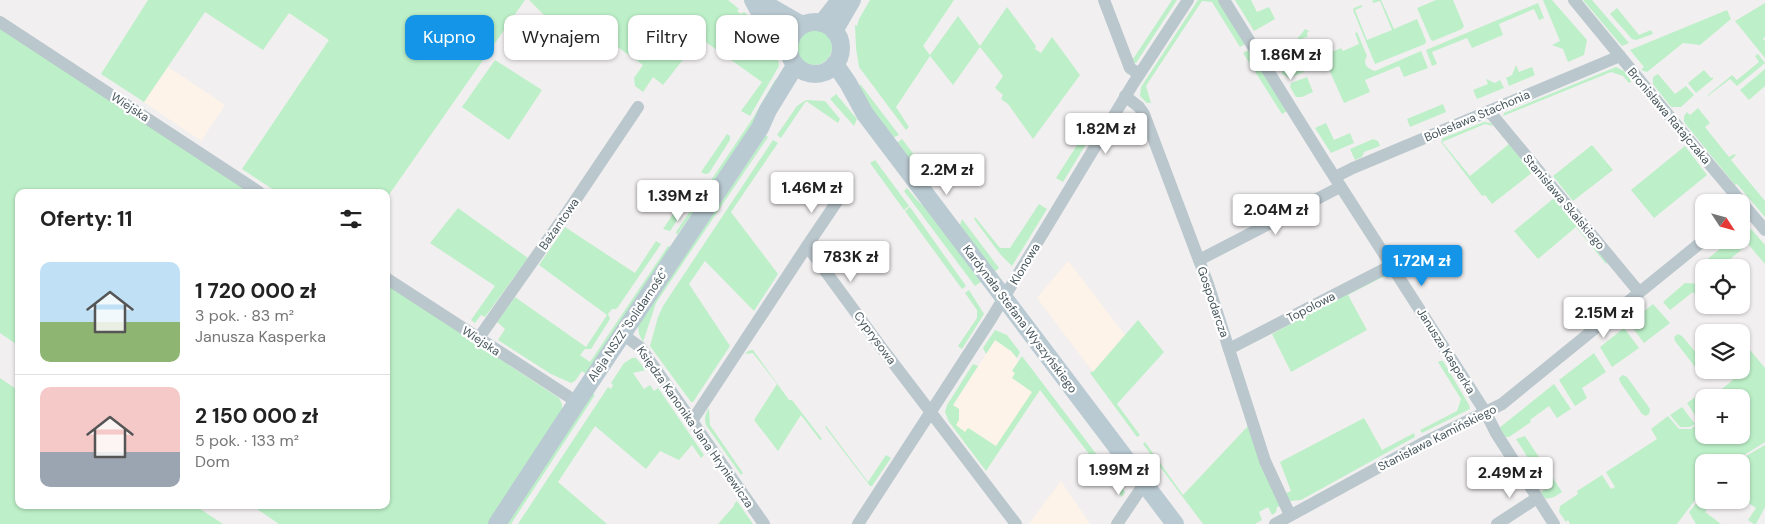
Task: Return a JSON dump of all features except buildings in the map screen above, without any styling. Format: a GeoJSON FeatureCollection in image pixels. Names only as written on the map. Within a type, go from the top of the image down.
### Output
{"type":"FeatureCollection","features":[{"type":"Feature","properties":{"kind":"street"},"geometry":{"type":"LineString","coordinates":[[752,0],[764,15]]}},
{"type":"Feature","properties":{"kind":"street"},"geometry":{"type":"LineString","coordinates":[[758,0],[802,26]]}},
{"type":"Feature","properties":{"kind":"street"},"geometry":{"type":"LineString","coordinates":[[828,27],[840,0]]}},
{"type":"Feature","properties":{"kind":"street"},"geometry":{"type":"LineString","coordinates":[[828,27],[852,0]]}},
{"type":"Feature","properties":{"kind":"street"},"geometry":{"type":"LineString","coordinates":[[1104,0],[1130,68],[1139,74]]}},
{"type":"Feature","properties":{"kind":"street","name":"Klonowa"},"geometry":{"type":"LineString","coordinates":[[858,524],[1004,298],[1125,96],[1188,0]]}},
{"type":"Feature","properties":{"kind":"street","name":"Janusza Kasperka"},"geometry":{"type":"LineString","coordinates":[[1224,0],[1486,413],[1496,433],[1554,524]]}},
{"type":"Feature","properties":{"kind":"street","name":"Bronisława Ratajczaka"},"geometry":{"type":"LineString","coordinates":[[1574,0],[1732,194]]}},
{"type":"Feature","properties":{"kind":"street","name":"Wiejska"},"geometry":{"type":"LineString","coordinates":[[0,22],[254,189]]}},
{"type":"Feature","properties":{"kind":"street"},"geometry":{"type":"LineString","coordinates":[[794,60],[801,69],[814,74],[830,68],[840,53],[840,41],[828,27],[813,22],[798,29]]}},
{"type":"Feature","properties":{"kind":"street","name":"Bolesława Stachonia"},"geometry":{"type":"LineString","coordinates":[[1199,260],[1338,182],[1353,168],[1620,56]]}},
{"type":"Feature","properties":{"kind":"street","name":"Kardynała Stefana Wyszyńskiego"},"geometry":{"type":"LineString","coordinates":[[830,68],[848,83],[865,114],[1175,524]]}},
{"type":"Feature","properties":{"kind":"street","name":"Aleja NSZZ \"Solidarność\""},"geometry":{"type":"LineString","coordinates":[[497,524],[760,128],[776,113],[801,69]]}},
{"type":"Feature","properties":{"kind":"street","name":"Gospodarcza"},"geometry":{"type":"LineString","coordinates":[[1125,96],[1139,107],[1144,114],[1199,260],[1265,461],[1290,516]]}},
{"type":"Feature","properties":{"kind":"street","name":"Bażantowa"},"geometry":{"type":"LineString","coordinates":[[478,339],[638,107]]}},
{"type":"Feature","properties":{"kind":"street","name":"Stanisława Skalskiego"},"geometry":{"type":"LineString","coordinates":[[1489,111],[1639,292]]}},
{"type":"Feature","properties":{"kind":"street"},"geometry":{"type":"LineString","coordinates":[[692,421],[840,197]]}},
{"type":"Feature","properties":{"kind":"street","name":"Bronisława Ratajczaka"},"geometry":{"type":"LineString","coordinates":[[1750,215],[1765,230]]}},
{"type":"Feature","properties":{"kind":"street","name":"Cyprysowa"},"geometry":{"type":"LineString","coordinates":[[807,246],[1016,524]]}},
{"type":"Feature","properties":{"kind":"street","name":"Stanisława Kamińskiego"},"geometry":{"type":"LineString","coordinates":[[1275,524],[1423,443],[1502,404],[1695,247]]}},
{"type":"Feature","properties":{"kind":"street","name":"Topolowa"},"geometry":{"type":"LineString","coordinates":[[1229,348],[1392,265]]}},
{"type":"Feature","properties":{"kind":"street","name":"Wiejska"},"geometry":{"type":"LineString","coordinates":[[390,281],[577,402]]}},
{"type":"Feature","properties":{"kind":"street","name":"Księdza Kanonika Jana Hryniewicza"},"geometry":{"type":"LineString","coordinates":[[622,334],[640,347],[764,524]]}},
{"type":"Feature","properties":{"kind":"street"},"geometry":{"type":"LineString","coordinates":[[1117,524],[1144,484]]}},
{"type":"Feature","properties":{"kind":"street"},"geometry":{"type":"LineString","coordinates":[[1496,524],[1537,498]]}},
{"type":"Feature","properties":{"kind":"shaded area"},"geometry":{"type":"Polygon","coordinates":[[[168,67],[225,105],[201,141],[144,102],[168,67]]]}},
{"type":"Feature","properties":{"kind":"shaded area"},"geometry":{"type":"Polygon","coordinates":[[[1068,261],[1125,335],[1093,372],[1037,298],[1068,261]]]}},
{"type":"Feature","properties":{"kind":"shaded area"},"geometry":{"type":"Polygon","coordinates":[[[995,340],[1011,351],[1040,390],[986,471],[949,422],[948,414],[995,340]]]}},
{"type":"Feature","properties":{"kind":"shaded area"},"geometry":{"type":"Polygon","coordinates":[[[1061,481],[1090,524],[1029,524],[1061,481]]]}},
{"type":"Feature","properties":{"kind":"green space"},"geometry":{"type":"Polygon","coordinates":[[[148,0],[525,0],[515,15],[504,15],[504,30],[494,44],[494,15],[405,15],[405,60],[483,60],[390,193],[390,189],[272,189],[242,169],[329,40],[289,13],[263,50],[205,12],[144,102],[101,74],[148,0]]]}},
{"type":"Feature","properties":{"kind":"green space"},"geometry":{"type":"Polygon","coordinates":[[[529,0],[728,0],[739,9],[737,11],[748,15],[716,15],[716,49],[706,42],[706,15],[628,15],[628,54],[618,47],[618,15],[544,15],[529,0]]]}},
{"type":"Feature","properties":{"kind":"green space"},"geometry":{"type":"Polygon","coordinates":[[[870,0],[954,0],[923,46],[930,55],[958,16],[980,46],[1007,7],[1036,46],[1035,49],[1041,53],[1052,37],[1080,75],[1033,139],[1008,104],[1001,99],[1003,95],[995,88],[1003,76],[980,47],[953,85],[930,56],[896,107],[909,127],[906,130],[859,67],[855,25],[857,26],[870,0]]]}},
{"type":"Feature","properties":{"kind":"green space"},"geometry":{"type":"Polygon","coordinates":[[[1172,0],[1177,0],[1136,63],[1133,62],[1133,59],[1172,0]]]}},
{"type":"Feature","properties":{"kind":"green space"},"geometry":{"type":"Polygon","coordinates":[[[1198,0],[1218,0],[1245,44],[1240,47],[1212,2],[1202,1],[1146,86],[1151,103],[1147,103],[1140,96],[1141,87],[1198,0]]]}},
{"type":"Feature","properties":{"kind":"green space"},"geometry":{"type":"Polygon","coordinates":[[[1235,0],[1251,0],[1257,12],[1269,7],[1275,19],[1254,31],[1235,0]]]}},
{"type":"Feature","properties":{"kind":"green space"},"geometry":{"type":"Polygon","coordinates":[[[1381,0],[1394,29],[1417,19],[1426,41],[1425,44],[1375,64],[1353,10],[1362,5],[1362,7],[1355,10],[1367,40],[1392,30],[1380,1],[1373,3],[1372,1],[1381,0]]]}},
{"type":"Feature","properties":{"kind":"green space"},"geometry":{"type":"Polygon","coordinates":[[[1436,0],[1453,0],[1464,26],[1462,29],[1433,41],[1417,8],[1436,0]]]}},
{"type":"Feature","properties":{"kind":"green space"},"geometry":{"type":"Polygon","coordinates":[[[1543,0],[1552,0],[1587,40],[1584,55],[1568,62],[1563,49],[1552,45],[1560,41],[1543,0]]]}},
{"type":"Feature","properties":{"kind":"green space"},"geometry":{"type":"Polygon","coordinates":[[[1583,0],[1592,0],[1629,43],[1622,46],[1583,0]]]}},
{"type":"Feature","properties":{"kind":"green space"},"geometry":{"type":"Polygon","coordinates":[[[1538,3],[1544,18],[1539,20],[1534,9],[1499,24],[1503,35],[1472,48],[1467,38],[1432,52],[1437,64],[1432,66],[1426,50],[1538,3]]]}},
{"type":"Feature","properties":{"kind":"green space"},"geometry":{"type":"Polygon","coordinates":[[[1765,3],[1765,37],[1763,39],[1765,41],[1765,58],[1735,21],[1765,3]]]}},
{"type":"Feature","properties":{"kind":"green space"},"geometry":{"type":"Polygon","coordinates":[[[1617,8],[1639,35],[1651,30],[1653,34],[1636,40],[1632,39],[1610,14],[1617,8]]]}},
{"type":"Feature","properties":{"kind":"green space"},"geometry":{"type":"Polygon","coordinates":[[[1727,10],[1731,19],[1700,45],[1683,43],[1647,72],[1641,70],[1644,67],[1630,50],[1727,10]]]}},
{"type":"Feature","properties":{"kind":"green space"},"geometry":{"type":"Polygon","coordinates":[[[0,28],[245,189],[15,189],[15,343],[0,333],[0,28]]]}},
{"type":"Feature","properties":{"kind":"green space"},"geometry":{"type":"Polygon","coordinates":[[[1305,29],[1309,31],[1307,33],[1308,36],[1299,40],[1307,58],[1300,61],[1304,72],[1289,78],[1282,74],[1282,70],[1298,38],[1305,29]]]}},
{"type":"Feature","properties":{"kind":"green space"},"geometry":{"type":"Polygon","coordinates":[[[807,30],[821,30],[831,40],[831,54],[821,64],[807,64],[798,56],[798,38],[807,30]]]}},
{"type":"Feature","properties":{"kind":"green space"},"geometry":{"type":"Polygon","coordinates":[[[1357,32],[1367,56],[1365,63],[1372,70],[1375,71],[1421,51],[1428,68],[1404,77],[1399,66],[1365,80],[1370,92],[1344,103],[1323,56],[1341,48],[1343,51],[1359,44],[1355,33],[1357,32]]]}},
{"type":"Feature","properties":{"kind":"green space"},"geometry":{"type":"Polygon","coordinates":[[[1249,50],[1287,111],[1282,114],[1243,53],[1249,50]]]}},
{"type":"Feature","properties":{"kind":"green space"},"geometry":{"type":"Polygon","coordinates":[[[1758,54],[1765,63],[1737,86],[1730,79],[1708,96],[1732,75],[1737,80],[1759,62],[1755,56],[1758,54]]]}},
{"type":"Feature","properties":{"kind":"green space"},"geometry":{"type":"Polygon","coordinates":[[[495,60],[542,90],[509,140],[462,107],[495,60]]]}},
{"type":"Feature","properties":{"kind":"green space"},"geometry":{"type":"Polygon","coordinates":[[[636,60],[683,60],[663,85],[653,77],[643,92],[635,86],[634,78],[643,65],[636,60]]]}},
{"type":"Feature","properties":{"kind":"green space"},"geometry":{"type":"Polygon","coordinates":[[[731,60],[778,60],[779,66],[750,116],[741,111],[762,82],[731,60]]]}},
{"type":"Feature","properties":{"kind":"green space"},"geometry":{"type":"Polygon","coordinates":[[[1516,65],[1519,72],[1532,67],[1535,75],[1509,86],[1506,78],[1512,75],[1516,65]]]}},
{"type":"Feature","properties":{"kind":"green space"},"geometry":{"type":"Polygon","coordinates":[[[1616,67],[1624,71],[1632,81],[1629,83],[1623,76],[1611,72],[1503,116],[1504,113],[1616,67]]]}},
{"type":"Feature","properties":{"kind":"green space"},"geometry":{"type":"Polygon","coordinates":[[[1765,69],[1765,86],[1749,100],[1740,90],[1765,69]]]}},
{"type":"Feature","properties":{"kind":"green space"},"geometry":{"type":"Polygon","coordinates":[[[1704,70],[1713,79],[1696,93],[1688,83],[1704,70]]]}},
{"type":"Feature","properties":{"kind":"green space"},"geometry":{"type":"Polygon","coordinates":[[[1658,74],[1675,94],[1686,86],[1694,95],[1681,107],[1671,107],[1653,84],[1653,77],[1658,74]]]}},
{"type":"Feature","properties":{"kind":"green space"},"geometry":{"type":"Polygon","coordinates":[[[1307,77],[1313,92],[1302,97],[1296,97],[1290,87],[1291,83],[1307,77]]]}},
{"type":"Feature","properties":{"kind":"green space"},"geometry":{"type":"Polygon","coordinates":[[[778,79],[750,131],[677,235],[676,232],[753,118],[775,80],[778,79]]]}},
{"type":"Feature","properties":{"kind":"green space"},"geometry":{"type":"Polygon","coordinates":[[[1486,79],[1495,83],[1500,80],[1504,88],[1477,99],[1473,90],[1488,84],[1486,79]]]}},
{"type":"Feature","properties":{"kind":"green space"},"geometry":{"type":"Polygon","coordinates":[[[857,84],[861,85],[899,135],[892,138],[875,115],[857,84]]]}},
{"type":"Feature","properties":{"kind":"green space"},"geometry":{"type":"Polygon","coordinates":[[[836,94],[857,119],[854,126],[830,99],[836,94]]]}},
{"type":"Feature","properties":{"kind":"green space"},"geometry":{"type":"Polygon","coordinates":[[[806,100],[825,101],[840,119],[838,123],[806,101],[781,138],[777,135],[797,106],[806,100]]]}},
{"type":"Feature","properties":{"kind":"green space"},"geometry":{"type":"Polygon","coordinates":[[[1443,104],[1446,112],[1410,127],[1407,119],[1443,104]]]}},
{"type":"Feature","properties":{"kind":"green space"},"geometry":{"type":"Polygon","coordinates":[[[1698,108],[1710,123],[1705,127],[1729,157],[1734,154],[1736,155],[1731,160],[1765,201],[1765,217],[1750,199],[1750,194],[1745,194],[1737,184],[1735,185],[1684,122],[1684,116],[1687,112],[1690,115],[1698,108]]]}},
{"type":"Feature","properties":{"kind":"green space"},"geometry":{"type":"Polygon","coordinates":[[[1484,122],[1491,123],[1493,126],[1485,124],[1442,142],[1470,176],[1509,144],[1533,172],[1492,204],[1485,195],[1482,196],[1441,142],[1443,138],[1484,122]]]}},
{"type":"Feature","properties":{"kind":"green space"},"geometry":{"type":"Polygon","coordinates":[[[1326,123],[1334,140],[1350,133],[1354,143],[1331,153],[1315,128],[1326,123]]]}},
{"type":"Feature","properties":{"kind":"green space"},"geometry":{"type":"Polygon","coordinates":[[[1086,131],[1092,134],[1063,182],[1056,178],[1086,131]]]}},
{"type":"Feature","properties":{"kind":"green space"},"geometry":{"type":"Polygon","coordinates":[[[727,134],[730,136],[730,140],[709,173],[701,172],[727,134]]]}},
{"type":"Feature","properties":{"kind":"green space"},"geometry":{"type":"Polygon","coordinates":[[[766,135],[768,137],[656,303],[643,342],[638,326],[766,135]]]}},
{"type":"Feature","properties":{"kind":"green space"},"geometry":{"type":"Polygon","coordinates":[[[902,139],[932,178],[928,181],[925,181],[898,146],[898,142],[902,139]]]}},
{"type":"Feature","properties":{"kind":"green space"},"geometry":{"type":"Polygon","coordinates":[[[1373,139],[1378,141],[1380,146],[1364,152],[1362,157],[1355,160],[1350,149],[1373,139]]]}},
{"type":"Feature","properties":{"kind":"green space"},"geometry":{"type":"Polygon","coordinates":[[[773,140],[778,143],[731,212],[778,274],[754,311],[705,261],[689,284],[730,346],[693,402],[691,402],[650,346],[658,317],[663,306],[773,140]]]}},
{"type":"Feature","properties":{"kind":"green space"},"geometry":{"type":"Polygon","coordinates":[[[1592,145],[1613,170],[1573,201],[1553,176],[1592,145]]]}},
{"type":"Feature","properties":{"kind":"green space"},"geometry":{"type":"Polygon","coordinates":[[[1685,146],[1707,175],[1654,218],[1631,190],[1685,146]]]}},
{"type":"Feature","properties":{"kind":"green space"},"geometry":{"type":"Polygon","coordinates":[[[875,160],[909,206],[904,210],[870,163],[875,160]]]}},
{"type":"Feature","properties":{"kind":"green space"},"geometry":{"type":"Polygon","coordinates":[[[695,181],[699,187],[670,231],[663,229],[695,181]]]}},
{"type":"Feature","properties":{"kind":"green space"},"geometry":{"type":"Polygon","coordinates":[[[907,188],[927,209],[982,281],[975,286],[904,191],[907,188]]]}},
{"type":"Feature","properties":{"kind":"green space"},"geometry":{"type":"Polygon","coordinates":[[[1554,198],[1607,261],[1606,264],[1576,227],[1538,259],[1514,231],[1554,198]]]}},
{"type":"Feature","properties":{"kind":"green space"},"geometry":{"type":"Polygon","coordinates":[[[1039,204],[1047,209],[1012,266],[1000,254],[974,219],[975,217],[1000,248],[1010,248],[1039,204]]]}},
{"type":"Feature","properties":{"kind":"green space"},"geometry":{"type":"Polygon","coordinates":[[[910,207],[966,286],[962,289],[905,211],[910,207]]]}},
{"type":"Feature","properties":{"kind":"green space"},"geometry":{"type":"Polygon","coordinates":[[[458,208],[528,258],[485,317],[481,315],[475,323],[471,320],[495,286],[430,243],[458,208]]]}},
{"type":"Feature","properties":{"kind":"green space"},"geometry":{"type":"Polygon","coordinates":[[[962,219],[999,268],[994,272],[963,232],[960,225],[962,219]]]}},
{"type":"Feature","properties":{"kind":"green space"},"geometry":{"type":"Polygon","coordinates":[[[565,227],[635,273],[656,241],[661,244],[618,307],[612,309],[608,314],[610,319],[591,349],[585,349],[580,355],[590,362],[668,246],[671,247],[587,375],[582,371],[575,381],[571,383],[551,374],[498,340],[505,329],[497,322],[515,297],[586,347],[607,315],[539,265],[565,227]]]}},
{"type":"Feature","properties":{"kind":"green space"},"geometry":{"type":"Polygon","coordinates":[[[1750,229],[1765,245],[1765,264],[1750,246],[1750,229]]]}},
{"type":"Feature","properties":{"kind":"green space"},"geometry":{"type":"Polygon","coordinates":[[[1720,249],[1742,249],[1730,259],[1708,259],[1720,249]]]}},
{"type":"Feature","properties":{"kind":"green space"},"geometry":{"type":"Polygon","coordinates":[[[1383,274],[1385,277],[1348,295],[1367,330],[1291,372],[1272,334],[1383,274]]]}},
{"type":"Feature","properties":{"kind":"green space"},"geometry":{"type":"Polygon","coordinates":[[[1685,283],[1695,284],[1695,294],[1693,292],[1670,310],[1663,302],[1685,283]]]}},
{"type":"Feature","properties":{"kind":"green space"},"geometry":{"type":"Polygon","coordinates":[[[390,287],[559,398],[562,404],[562,410],[490,524],[279,524],[257,509],[390,509],[390,287]]]}},
{"type":"Feature","properties":{"kind":"green space"},"geometry":{"type":"Polygon","coordinates":[[[969,290],[984,314],[962,349],[958,346],[977,318],[977,310],[965,293],[969,290]]]}},
{"type":"Feature","properties":{"kind":"green space"},"geometry":{"type":"Polygon","coordinates":[[[1653,304],[1670,323],[1644,343],[1629,323],[1653,304]]]}},
{"type":"Feature","properties":{"kind":"green space"},"geometry":{"type":"Polygon","coordinates":[[[1138,320],[1164,352],[1117,404],[1140,435],[1137,437],[1090,373],[1093,372],[1138,320]]]}},
{"type":"Feature","properties":{"kind":"green space"},"geometry":{"type":"Polygon","coordinates":[[[1624,328],[1639,348],[1612,367],[1600,347],[1624,328]]]}},
{"type":"Feature","properties":{"kind":"green space"},"geometry":{"type":"Polygon","coordinates":[[[995,330],[1007,335],[1020,352],[1017,358],[1011,351],[995,340],[986,354],[983,348],[995,330]]]}},
{"type":"Feature","properties":{"kind":"green space"},"geometry":{"type":"Polygon","coordinates":[[[1678,334],[1682,336],[1695,351],[1695,367],[1675,341],[1674,337],[1678,334]]]}},
{"type":"Feature","properties":{"kind":"green space"},"geometry":{"type":"Polygon","coordinates":[[[753,350],[789,400],[792,400],[822,439],[820,440],[801,415],[778,451],[754,420],[777,384],[753,353],[745,354],[753,350]]]}},
{"type":"Feature","properties":{"kind":"green space"},"geometry":{"type":"Polygon","coordinates":[[[1750,350],[1765,368],[1765,442],[1746,454],[1695,454],[1695,500],[1677,524],[1570,524],[1568,520],[1566,522],[1559,512],[1560,506],[1578,494],[1577,491],[1602,475],[1611,489],[1615,487],[1606,472],[1657,439],[1651,429],[1668,416],[1679,429],[1691,429],[1695,426],[1695,444],[1750,444],[1750,389],[1722,389],[1733,380],[1750,379],[1750,350]]]}},
{"type":"Feature","properties":{"kind":"green space"},"geometry":{"type":"Polygon","coordinates":[[[1594,353],[1606,372],[1582,388],[1587,398],[1575,406],[1559,380],[1594,353]]]}},
{"type":"Feature","properties":{"kind":"green space"},"geometry":{"type":"Polygon","coordinates":[[[1022,356],[1125,492],[1122,497],[1040,390],[986,471],[949,422],[945,412],[947,405],[973,364],[978,366],[953,405],[959,409],[959,420],[956,425],[965,432],[968,428],[970,429],[996,446],[1032,392],[1012,378],[1015,373],[1012,371],[1022,356]]]}},
{"type":"Feature","properties":{"kind":"green space"},"geometry":{"type":"Polygon","coordinates":[[[632,358],[636,358],[646,370],[633,373],[644,389],[650,385],[654,391],[658,388],[704,455],[701,458],[692,445],[679,460],[660,451],[646,469],[595,426],[558,482],[607,524],[518,524],[608,387],[611,389],[613,385],[611,383],[624,363],[632,358]]]}},
{"type":"Feature","properties":{"kind":"green space"},"geometry":{"type":"Polygon","coordinates":[[[1443,361],[1470,409],[1422,433],[1420,430],[1457,411],[1461,399],[1438,362],[1443,361]]]}},
{"type":"Feature","properties":{"kind":"green space"},"geometry":{"type":"Polygon","coordinates":[[[1623,375],[1627,377],[1650,409],[1649,414],[1646,416],[1642,414],[1620,382],[1619,378],[1623,375]]]}},
{"type":"Feature","properties":{"kind":"green space"},"geometry":{"type":"Polygon","coordinates":[[[0,378],[15,388],[15,509],[200,509],[223,524],[0,524],[0,378]]]}},
{"type":"Feature","properties":{"kind":"green space"},"geometry":{"type":"Polygon","coordinates":[[[1554,384],[1571,409],[1557,418],[1549,406],[1530,420],[1531,422],[1509,437],[1506,437],[1499,428],[1554,384]]]}},
{"type":"Feature","properties":{"kind":"green space"},"geometry":{"type":"Polygon","coordinates":[[[592,393],[595,395],[511,524],[506,524],[592,393]]]}},
{"type":"Feature","properties":{"kind":"green space"},"geometry":{"type":"Polygon","coordinates":[[[1695,397],[1695,415],[1687,403],[1695,397]]]}},
{"type":"Feature","properties":{"kind":"green space"},"geometry":{"type":"Polygon","coordinates":[[[1682,407],[1695,424],[1690,427],[1680,427],[1670,415],[1682,407]]]}},
{"type":"Feature","properties":{"kind":"green space"},"geometry":{"type":"Polygon","coordinates":[[[709,408],[710,425],[743,473],[741,475],[706,425],[705,416],[709,408]]]}},
{"type":"Feature","properties":{"kind":"green space"},"geometry":{"type":"Polygon","coordinates":[[[1364,418],[1382,450],[1414,433],[1415,437],[1301,500],[1290,501],[1286,493],[1291,491],[1280,462],[1364,418]]]}},
{"type":"Feature","properties":{"kind":"green space"},"geometry":{"type":"Polygon","coordinates":[[[826,426],[868,482],[886,455],[891,458],[872,486],[870,486],[826,426]]]}},
{"type":"Feature","properties":{"kind":"green space"},"geometry":{"type":"Polygon","coordinates":[[[1248,426],[1280,506],[1277,507],[1276,512],[1272,515],[1268,507],[1259,512],[1262,520],[1255,524],[1203,524],[1143,444],[1145,442],[1183,495],[1248,426]]]}},
{"type":"Feature","properties":{"kind":"green space"},"geometry":{"type":"Polygon","coordinates":[[[1525,436],[1562,492],[1554,497],[1546,499],[1540,493],[1547,488],[1516,439],[1525,436]]]}},
{"type":"Feature","properties":{"kind":"green space"},"geometry":{"type":"Polygon","coordinates":[[[1765,445],[1765,507],[1756,524],[1748,520],[1756,508],[1750,504],[1750,454],[1765,445]]]}},
{"type":"Feature","properties":{"kind":"green space"},"geometry":{"type":"Polygon","coordinates":[[[737,501],[753,524],[718,524],[734,506],[737,501]]]}},
{"type":"Feature","properties":{"kind":"green space"},"geometry":{"type":"Polygon","coordinates":[[[1695,505],[1695,509],[1707,509],[1705,512],[1721,524],[1696,524],[1689,512],[1695,505]]]}}]}
